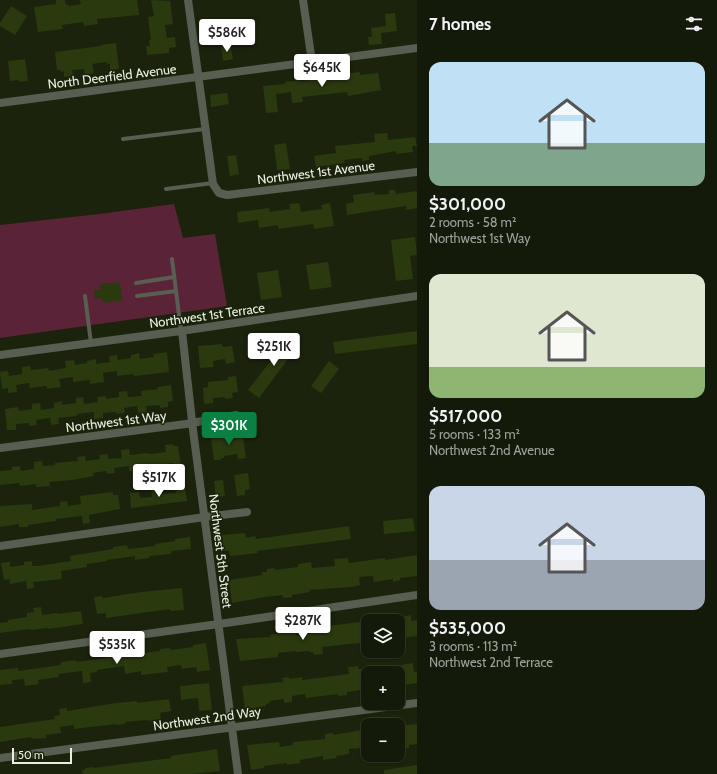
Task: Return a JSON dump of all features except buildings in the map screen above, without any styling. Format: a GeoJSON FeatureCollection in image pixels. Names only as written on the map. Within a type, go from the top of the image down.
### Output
{"type":"FeatureCollection","features":[{"type":"Feature","properties":{"kind":"street"},"geometry":{"type":"LineString","coordinates":[[188,0],[213,182]]}},
{"type":"Feature","properties":{"kind":"street"},"geometry":{"type":"LineString","coordinates":[[303,0],[312,62]]}},
{"type":"Feature","properties":{"kind":"street","name":"North Deerfield Avenue"},"geometry":{"type":"LineString","coordinates":[[0,103],[417,48]]}},
{"type":"Feature","properties":{"kind":"street","name":"Northwest 1st Avenue"},"geometry":{"type":"LineString","coordinates":[[213,182],[219,193],[227,195],[417,172]]}},
{"type":"Feature","properties":{"kind":"street","name":"Northwest 1st Terrace"},"geometry":{"type":"LineString","coordinates":[[0,355],[181,331],[417,296]]}},
{"type":"Feature","properties":{"kind":"street","name":"Northwest 5th Street"},"geometry":{"type":"LineString","coordinates":[[181,331],[238,774]]}},
{"type":"Feature","properties":{"kind":"street","name":"Northwest 1st Way"},"geometry":{"type":"LineString","coordinates":[[0,448],[192,423],[236,415]]}},
{"type":"Feature","properties":{"kind":"street"},"geometry":{"type":"LineString","coordinates":[[0,546],[248,512]]}},
{"type":"Feature","properties":{"kind":"street"},"geometry":{"type":"LineString","coordinates":[[0,654],[417,595]]}},
{"type":"Feature","properties":{"kind":"street","name":"Northwest 2nd Way"},"geometry":{"type":"LineString","coordinates":[[0,758],[417,703]]}},
{"type":"Feature","properties":{"kind":"lane"},"geometry":{"type":"LineString","coordinates":[[123,139],[205,129]]}},
{"type":"Feature","properties":{"kind":"lane"},"geometry":{"type":"LineString","coordinates":[[166,189],[213,182]]}},
{"type":"Feature","properties":{"kind":"lane"},"geometry":{"type":"LineString","coordinates":[[172,259],[181,331]]}},
{"type":"Feature","properties":{"kind":"lane"},"geometry":{"type":"LineString","coordinates":[[136,282],[174,278]]}},
{"type":"Feature","properties":{"kind":"lane"},"geometry":{"type":"LineString","coordinates":[[138,296],[176,291]]}},
{"type":"Feature","properties":{"kind":"lane"},"geometry":{"type":"LineString","coordinates":[[85,296],[91,343]]}},
{"type":"Feature","properties":{"kind":"shaded area"},"geometry":{"type":"Polygon","coordinates":[[[174,204],[183,238],[215,234],[227,306],[0,338],[0,225],[174,204]]]}}]}
